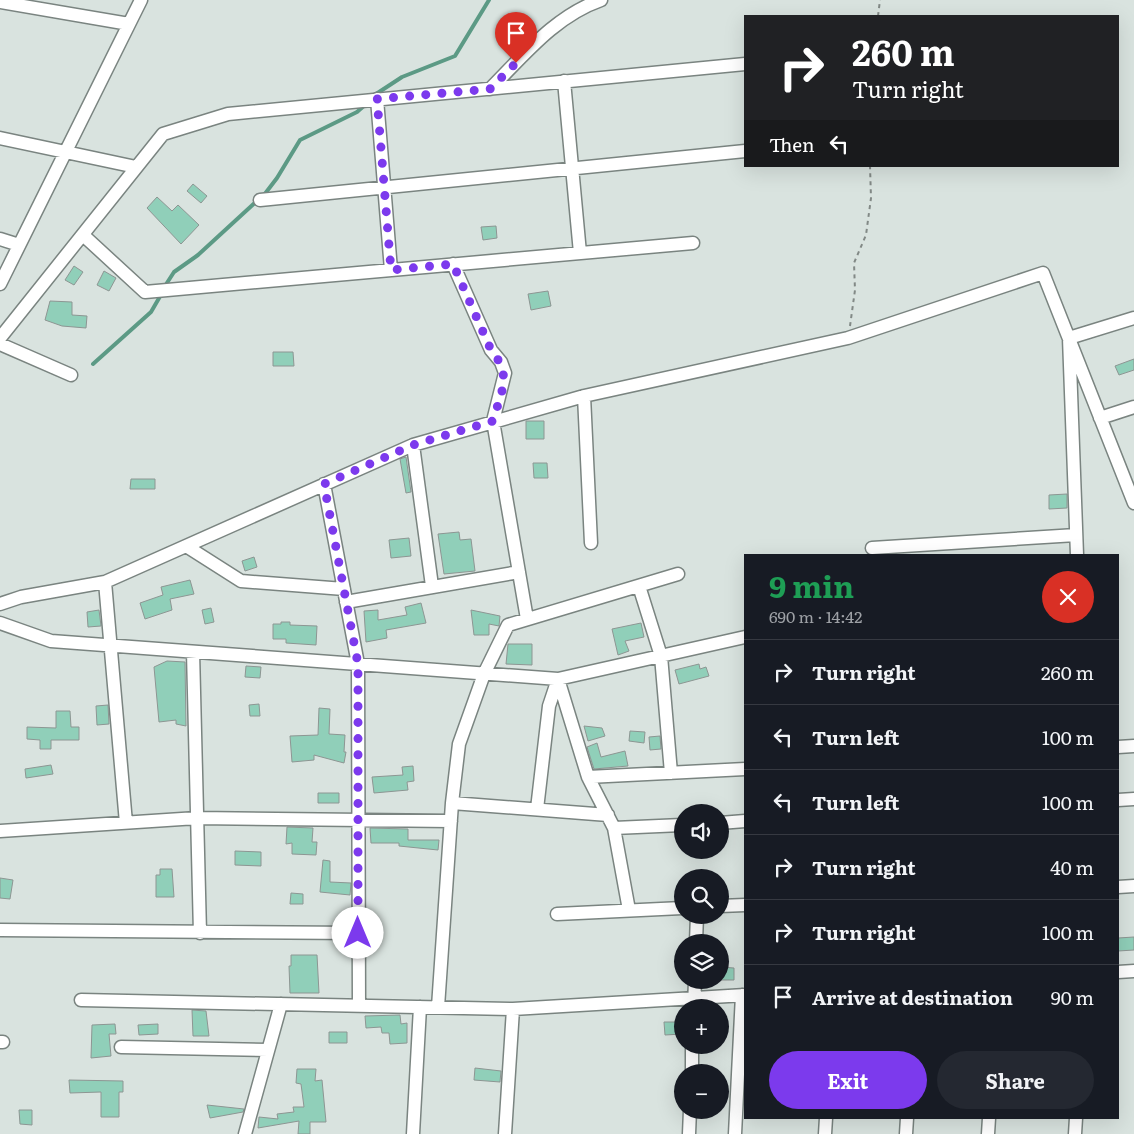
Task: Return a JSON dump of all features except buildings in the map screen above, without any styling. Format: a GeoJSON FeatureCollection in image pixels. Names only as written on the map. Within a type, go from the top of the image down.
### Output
{"type":"FeatureCollection","features":[{"type":"Feature","properties":{"kind":"street"},"geometry":{"type":"LineString","coordinates":[[0,284],[142,0]]}},
{"type":"Feature","properties":{"kind":"street"},"geometry":{"type":"LineString","coordinates":[[490,89],[554,24],[585,6],[601,0]]}},
{"type":"Feature","properties":{"kind":"street"},"geometry":{"type":"LineString","coordinates":[[0,2],[129,24]]}},
{"type":"Feature","properties":{"kind":"street"},"geometry":{"type":"LineString","coordinates":[[0,338],[163,134],[228,114],[744,64]]}},
{"type":"Feature","properties":{"kind":"street"},"geometry":{"type":"LineString","coordinates":[[564,82],[580,253]]}},
{"type":"Feature","properties":{"kind":"street"},"geometry":{"type":"LineString","coordinates":[[377,99],[391,270]]}},
{"type":"Feature","properties":{"kind":"street"},"geometry":{"type":"LineString","coordinates":[[0,138],[136,168]]}},
{"type":"Feature","properties":{"kind":"street"},"geometry":{"type":"LineString","coordinates":[[260,200],[744,151]]}},
{"type":"Feature","properties":{"kind":"street"},"geometry":{"type":"LineString","coordinates":[[83,235],[145,292],[692,243]]}},
{"type":"Feature","properties":{"kind":"street"},"geometry":{"type":"LineString","coordinates":[[0,239],[19,245]]}},
{"type":"Feature","properties":{"kind":"street"},"geometry":{"type":"LineString","coordinates":[[453,264],[491,350],[501,362],[505,373],[493,421],[528,619]]}},
{"type":"Feature","properties":{"kind":"street"},"geometry":{"type":"LineString","coordinates":[[0,604],[21,597],[105,582],[413,445],[584,396],[848,338],[1043,273],[1134,501]]}},
{"type":"Feature","properties":{"kind":"street"},"geometry":{"type":"LineString","coordinates":[[1069,338],[1134,318]]}},
{"type":"Feature","properties":{"kind":"street"},"geometry":{"type":"LineString","coordinates":[[1069,338],[1077,554]]}},
{"type":"Feature","properties":{"kind":"street"},"geometry":{"type":"LineString","coordinates":[[0,344],[71,375]]}},
{"type":"Feature","properties":{"kind":"street"},"geometry":{"type":"LineString","coordinates":[[584,396],[591,543]]}},
{"type":"Feature","properties":{"kind":"street"},"geometry":{"type":"LineString","coordinates":[[1100,418],[1134,407]]}},
{"type":"Feature","properties":{"kind":"street"},"geometry":{"type":"LineString","coordinates":[[413,445],[432,586]]}},
{"type":"Feature","properties":{"kind":"street"},"geometry":{"type":"LineString","coordinates":[[324,484],[358,664],[359,1006]]}},
{"type":"Feature","properties":{"kind":"street"},"geometry":{"type":"LineString","coordinates":[[872,548],[926,550],[1076,535]]}},
{"type":"Feature","properties":{"kind":"street"},"geometry":{"type":"LineString","coordinates":[[186,546],[241,582],[345,595],[432,586],[519,572]]}},
{"type":"Feature","properties":{"kind":"street"},"geometry":{"type":"LineString","coordinates":[[438,1007],[452,803],[459,744],[484,674],[508,625],[678,574]]}},
{"type":"Feature","properties":{"kind":"street"},"geometry":{"type":"LineString","coordinates":[[105,582],[126,824]]}},
{"type":"Feature","properties":{"kind":"street"},"geometry":{"type":"LineString","coordinates":[[639,586],[661,656],[671,773]]}},
{"type":"Feature","properties":{"kind":"street"},"geometry":{"type":"LineString","coordinates":[[0,623],[51,641],[558,679],[744,637]]}},
{"type":"Feature","properties":{"kind":"street"},"geometry":{"type":"LineString","coordinates":[[193,652],[200,933]]}},
{"type":"Feature","properties":{"kind":"street"},"geometry":{"type":"LineString","coordinates":[[558,679],[588,777],[614,828],[629,910]]}},
{"type":"Feature","properties":{"kind":"street"},"geometry":{"type":"LineString","coordinates":[[536,809],[549,706],[558,679]]}},
{"type":"Feature","properties":{"kind":"street"},"geometry":{"type":"LineString","coordinates":[[1119,747],[1134,746]]}},
{"type":"Feature","properties":{"kind":"street"},"geometry":{"type":"LineString","coordinates":[[588,777],[744,769]]}},
{"type":"Feature","properties":{"kind":"street"},"geometry":{"type":"LineString","coordinates":[[1119,800],[1134,799]]}},
{"type":"Feature","properties":{"kind":"street"},"geometry":{"type":"LineString","coordinates":[[452,803],[608,815]]}},
{"type":"Feature","properties":{"kind":"street"},"geometry":{"type":"LineString","coordinates":[[0,832],[197,818],[451,821]]}},
{"type":"Feature","properties":{"kind":"street"},"geometry":{"type":"LineString","coordinates":[[729,822],[744,821]]}},
{"type":"Feature","properties":{"kind":"street"},"geometry":{"type":"LineString","coordinates":[[614,828],[674,825]]}},
{"type":"Feature","properties":{"kind":"street"},"geometry":{"type":"LineString","coordinates":[[1119,887],[1134,886]]}},
{"type":"Feature","properties":{"kind":"street"},"geometry":{"type":"LineString","coordinates":[[729,906],[744,905]]}},
{"type":"Feature","properties":{"kind":"street"},"geometry":{"type":"LineString","coordinates":[[557,914],[674,908]]}},
{"type":"Feature","properties":{"kind":"street"},"geometry":{"type":"LineString","coordinates":[[0,930],[358,933]]}},
{"type":"Feature","properties":{"kind":"street"},"geometry":{"type":"LineString","coordinates":[[1119,972],[1134,971]]}},
{"type":"Feature","properties":{"kind":"street"},"geometry":{"type":"LineString","coordinates":[[719,999],[744,995],[735,1134]]}},
{"type":"Feature","properties":{"kind":"street"},"geometry":{"type":"LineString","coordinates":[[81,1000],[514,1008],[674,1004]]}},
{"type":"Feature","properties":{"kind":"street"},"geometry":{"type":"LineString","coordinates":[[245,1134],[281,1004]]}},
{"type":"Feature","properties":{"kind":"street"},"geometry":{"type":"LineString","coordinates":[[413,1134],[420,1007]]}},
{"type":"Feature","properties":{"kind":"street"},"geometry":{"type":"LineString","coordinates":[[505,1134],[514,1008]]}},
{"type":"Feature","properties":{"kind":"street"},"geometry":{"type":"LineString","coordinates":[[121,1047],[268,1050]]}},
{"type":"Feature","properties":{"kind":"street"},"geometry":{"type":"LineString","coordinates":[[689,1134],[690,1119]]}},
{"type":"Feature","properties":{"kind":"street"},"geometry":{"type":"LineString","coordinates":[[826,1119],[826,1134]]}},
{"type":"Feature","properties":{"kind":"street"},"geometry":{"type":"LineString","coordinates":[[906,1134],[907,1119]]}},
{"type":"Feature","properties":{"kind":"street"},"geometry":{"type":"LineString","coordinates":[[988,1119],[988,1134]]}},
{"type":"Feature","properties":{"kind":"street"},"geometry":{"type":"LineString","coordinates":[[1075,1134],[1076,1119]]}},
{"type":"Feature","properties":{"kind":"path"},"geometry":{"type":"LineString","coordinates":[[878,15],[880,0]]}},
{"type":"Feature","properties":{"kind":"path"},"geometry":{"type":"LineString","coordinates":[[848,338],[855,290],[854,263],[866,234],[871,198],[870,167]]}},
{"type":"Feature","properties":{"kind":"waterway"},"geometry":{"type":"LineString","coordinates":[[373,96],[402,77],[455,56],[489,0]]}},
{"type":"Feature","properties":{"kind":"waterway"},"geometry":{"type":"LineString","coordinates":[[264,195],[277,178],[300,140],[357,112],[365,105]]}},
{"type":"Feature","properties":{"kind":"waterway"},"geometry":{"type":"LineString","coordinates":[[165,286],[174,272],[198,255],[258,200]]}},
{"type":"Feature","properties":{"kind":"waterway"},"geometry":{"type":"LineString","coordinates":[[93,364],[151,312],[162,293]]}},
{"type":"Feature","properties":{"kind":"route"},"geometry":{"type":"LineString","coordinates":[[358,933],[358,664],[324,484],[413,445],[493,421],[505,373],[501,362],[491,350],[453,264],[391,270],[377,99],[490,89],[516,63]]}}]}
